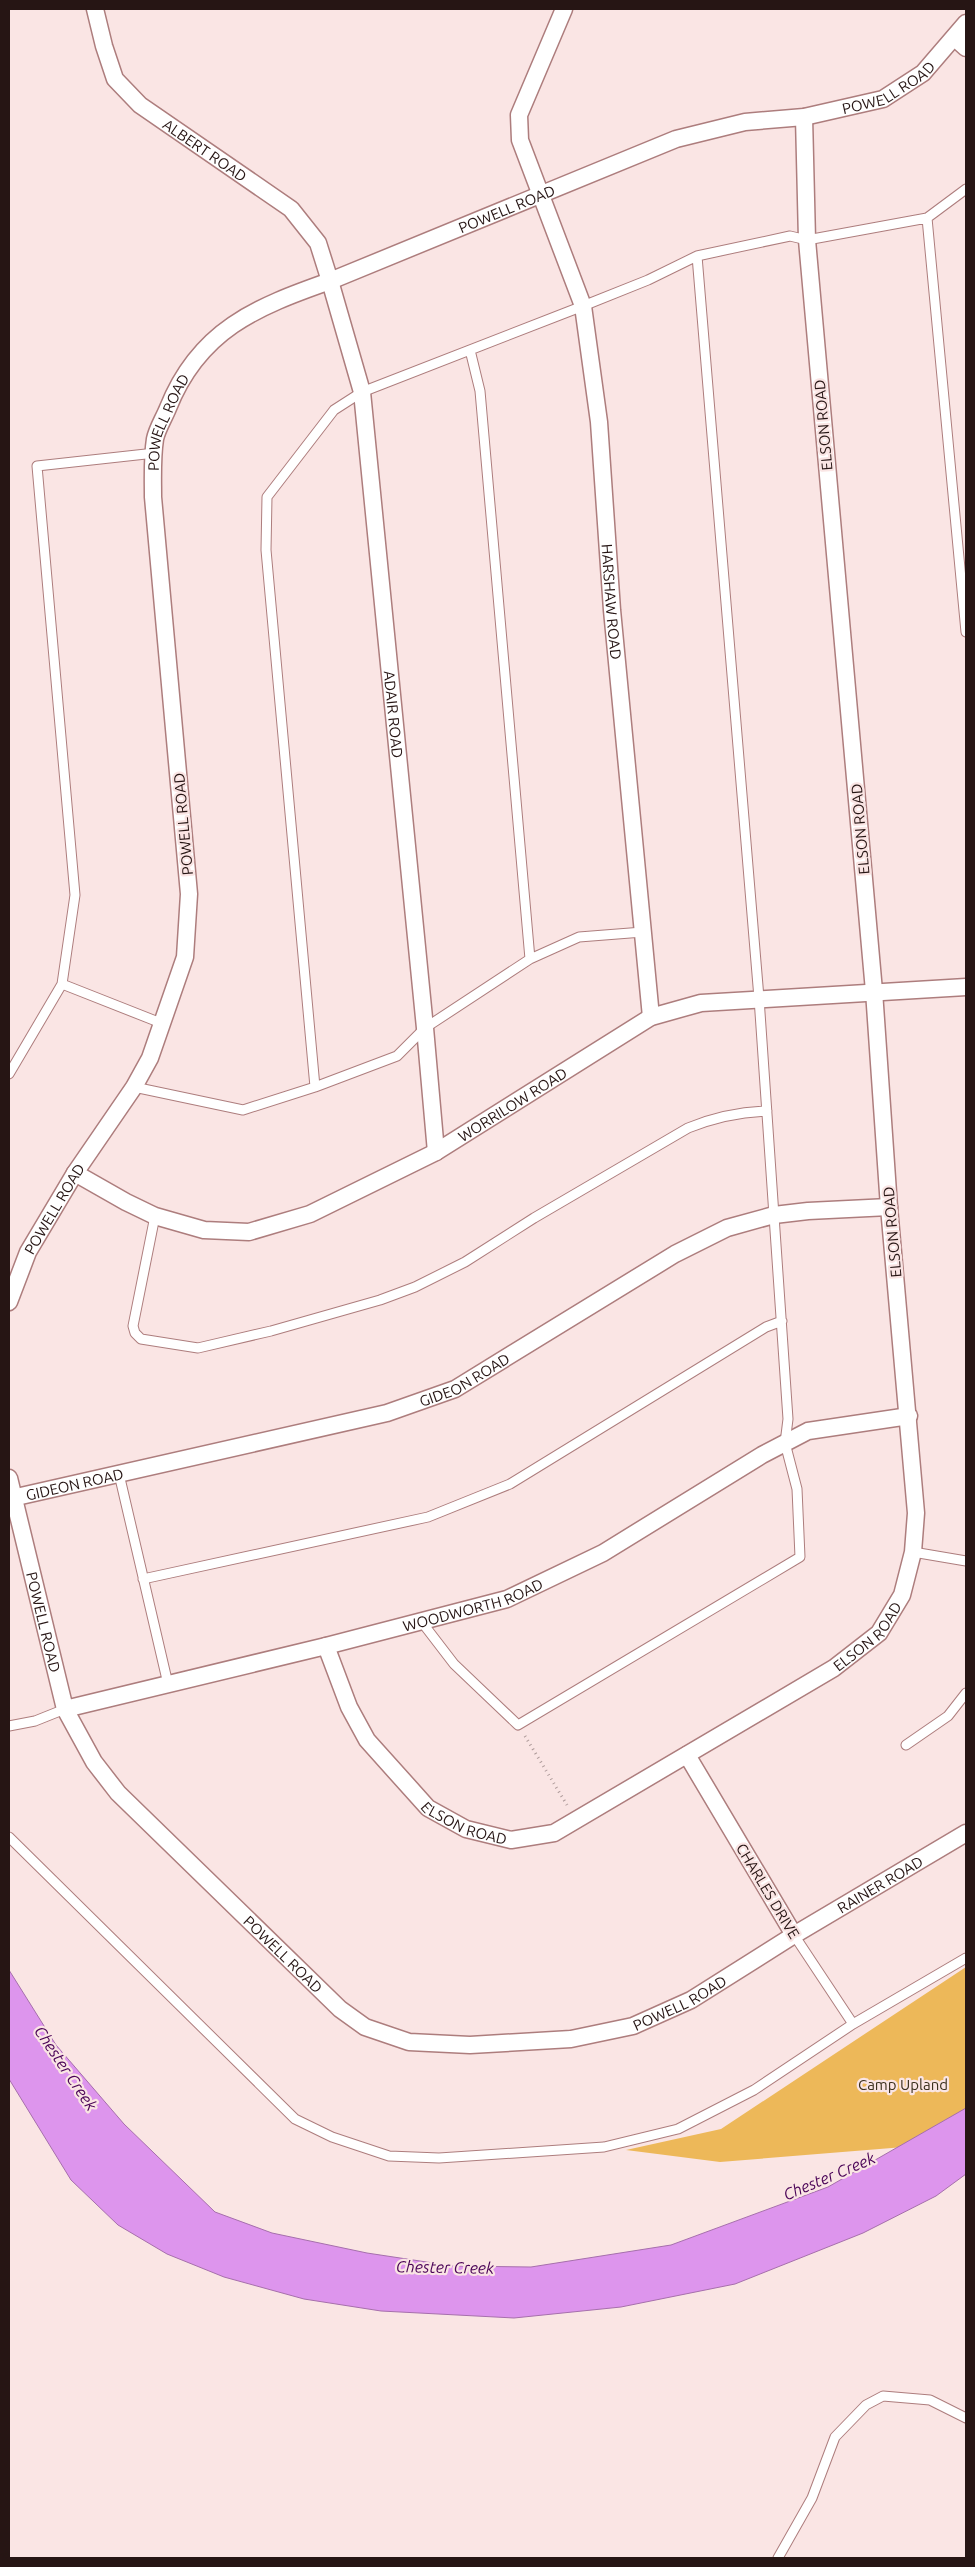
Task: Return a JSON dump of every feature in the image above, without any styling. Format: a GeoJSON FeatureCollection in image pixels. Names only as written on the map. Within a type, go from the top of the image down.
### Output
{"type":"FeatureCollection","features":[{"type":"Feature","properties":{"kind":"street","name":"ALBERT ROAD"},"geometry":{"type":"LineString","coordinates":[[95,9],[115,79],[140,105],[291,209],[318,243],[330,281]]}},
{"type":"Feature","properties":{"kind":"street","name":"HARSHAW ROAD"},"geometry":{"type":"LineString","coordinates":[[564,9],[519,115],[520,140],[583,306],[599,422],[612,610],[652,1017]]}},
{"type":"Feature","properties":{"kind":"street","name":"POWELL ROAD"},"geometry":{"type":"LineString","coordinates":[[9,1302],[28,1252],[76,1173],[134,1087],[150,1058],[185,957],[189,894],[153,497],[156,439],[176,389],[198,354],[233,324],[276,300],[330,281],[676,139],[745,122],[804,117],[883,100],[923,73],[961,43],[966,23]]}},
{"type":"Feature","properties":{"kind":"street","name":"ELSON ROAD"},"geometry":{"type":"LineString","coordinates":[[326,1646],[349,1707],[367,1740],[428,1808],[466,1829],[511,1840],[554,1834],[834,1668],[879,1633],[902,1595],[913,1552],[916,1513],[909,1416],[889,1207],[874,991],[807,240],[804,117]]}},
{"type":"Feature","properties":{"kind":"street","name":"ADAIR ROAD"},"geometry":{"type":"LineString","coordinates":[[330,281],[362,392],[436,1152]]}},
{"type":"Feature","properties":{"kind":"street","name":"WORRILOW ROAD"},"geometry":{"type":"LineString","coordinates":[[76,1173],[126,1202],[155,1216],[204,1230],[249,1232],[310,1214],[436,1152],[652,1017],[701,1002],[966,987]]}},
{"type":"Feature","properties":{"kind":"street","name":"GIDEON ROAD"},"geometry":{"type":"LineString","coordinates":[[12,1498],[387,1413],[455,1389],[675,1254],[727,1228],[774,1215],[808,1210],[889,1207]]}},
{"type":"Feature","properties":{"kind":"street","name":"WOODWORTH ROAD"},"geometry":{"type":"LineString","coordinates":[[65,1709],[326,1646],[507,1599],[603,1553],[762,1455],[808,1431],[909,1416]]}},
{"type":"Feature","properties":{"kind":"street","name":"POWELL ROAD"},"geometry":{"type":"LineString","coordinates":[[9,1478],[12,1498],[65,1709],[94,1762],[118,1793],[333,2002],[365,2027],[409,2042],[470,2045],[571,2039],[634,2026],[691,2000],[794,1935]]}},
{"type":"Feature","properties":{"kind":"street","name":"CHARLES DRIVE"},"geometry":{"type":"LineString","coordinates":[[687,1755],[794,1935]]}},
{"type":"Feature","properties":{"kind":"street","name":"RAINER ROAD"},"geometry":{"type":"LineString","coordinates":[[794,1935],[966,1833]]}},
{"type":"Feature","properties":{"kind":"lane"},"geometry":{"type":"LineString","coordinates":[[315,1087],[266,550],[267,497],[334,410],[362,392],[648,280],[697,256],[790,236],[807,240],[927,218],[966,189]]}},
{"type":"Feature","properties":{"kind":"lane"},"geometry":{"type":"LineString","coordinates":[[927,218],[966,632]]}},
{"type":"Feature","properties":{"kind":"lane"},"geometry":{"type":"LineString","coordinates":[[421,1621],[454,1664],[518,1725],[800,1557],[797,1489],[785,1443],[788,1419],[759,998],[697,256]]}},
{"type":"Feature","properties":{"kind":"lane"},"geometry":{"type":"LineString","coordinates":[[470,350],[480,391],[530,959]]}},
{"type":"Feature","properties":{"kind":"lane"},"geometry":{"type":"LineString","coordinates":[[9,1074],[62,984],[75,895],[37,466],[155,453]]}},
{"type":"Feature","properties":{"kind":"lane"},"geometry":{"type":"LineString","coordinates":[[134,1087],[243,1110],[315,1087],[397,1056],[425,1028],[530,959],[580,937],[643,932]]}},
{"type":"Feature","properties":{"kind":"lane"},"geometry":{"type":"LineString","coordinates":[[62,984],[161,1023]]}},
{"type":"Feature","properties":{"kind":"lane"},"geometry":{"type":"LineString","coordinates":[[155,1216],[133,1326],[135,1333],[141,1340],[152,1343],[198,1348],[271,1331],[380,1300],[415,1287],[465,1262],[534,1218],[688,1128],[714,1118],[740,1112],[767,1111]]}},
{"type":"Feature","properties":{"kind":"lane"},"geometry":{"type":"LineString","coordinates":[[143,1579],[428,1517],[510,1484],[766,1327],[782,1322]]}},
{"type":"Feature","properties":{"kind":"lane"},"geometry":{"type":"LineString","coordinates":[[118,1474],[168,1684]]}},
{"type":"Feature","properties":{"kind":"lane"},"geometry":{"type":"LineString","coordinates":[[913,1552],[966,1561]]}},
{"type":"Feature","properties":{"kind":"lane"},"geometry":{"type":"LineString","coordinates":[[906,1745],[948,1716],[966,1693]]}},
{"type":"Feature","properties":{"kind":"lane","name":"WOODWORTH ROAD"},"geometry":{"type":"LineString","coordinates":[[9,1726],[35,1720],[65,1709]]}},
{"type":"Feature","properties":{"kind":"lane"},"geometry":{"type":"LineString","coordinates":[[9,1838],[295,2119],[332,2137],[390,2156],[439,2158],[604,2147],[678,2129],[754,2090],[853,2024],[966,1958]]}},
{"type":"Feature","properties":{"kind":"lane","name":"CHARLES DRIVE"},"geometry":{"type":"LineString","coordinates":[[794,1935],[853,2024]]}},
{"type":"Feature","properties":{"kind":"lane"},"geometry":{"type":"LineString","coordinates":[[778,2558],[812,2498],[834,2437],[866,2405],[883,2396],[930,2400],[966,2418]]}},
{"type":"Feature","properties":{"kind":"path"},"geometry":{"type":"LineString","coordinates":[[518,1725],[576,1821]]}},
{"type":"Feature","properties":{"kind":"green space","name":"Camp Upland"},"geometry":{"type":"Polygon","coordinates":[[[966,1967],[966,2142],[720,2162],[626,2150],[721,2129],[966,1967]]]}},
{"type":"Feature","properties":{"kind":"water","name":"Chester Creek"},"geometry":{"type":"Polygon","coordinates":[[[9,1970],[56,2045],[124,2124],[215,2212],[272,2233],[367,2253],[453,2266],[531,2267],[671,2245],[828,2187],[966,2108],[966,2174],[936,2196],[863,2233],[735,2284],[621,2307],[514,2318],[381,2311],[304,2299],[224,2277],[167,2254],[118,2225],[71,2180],[9,2079],[9,1970]]]}}]}
